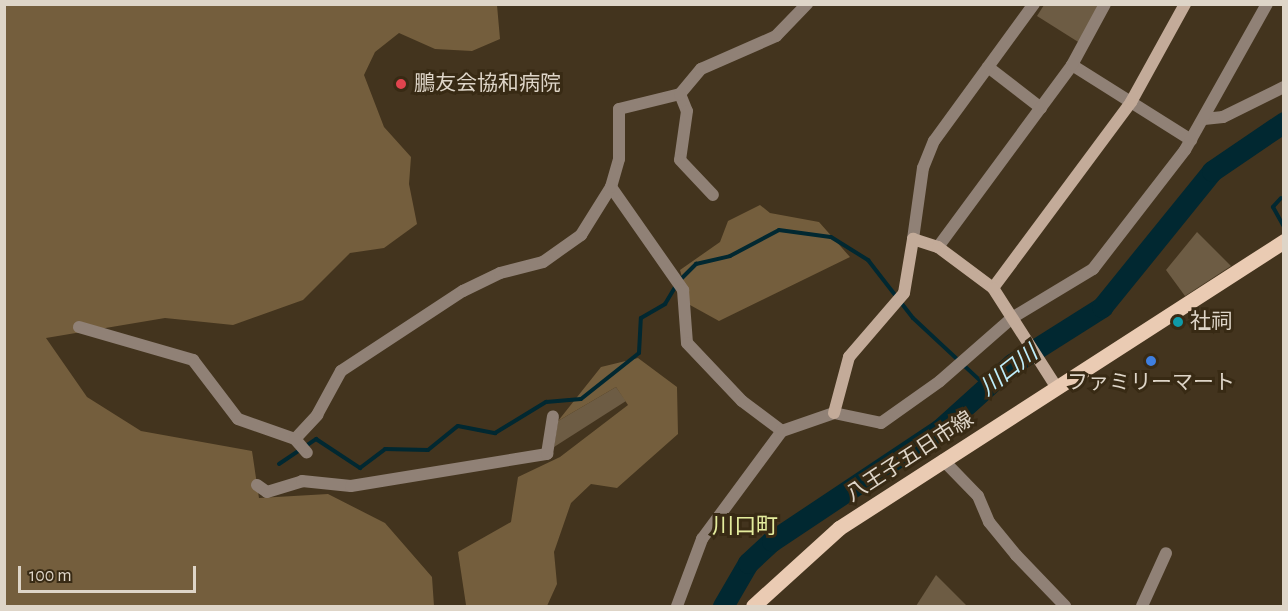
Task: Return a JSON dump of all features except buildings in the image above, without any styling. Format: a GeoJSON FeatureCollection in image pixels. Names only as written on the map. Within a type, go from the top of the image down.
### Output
{"type":"FeatureCollection","features":[{"type":"Feature","properties":{"kind":"main road","name":"八王子五日市線"},"geometry":{"type":"LineString","coordinates":[[753,606],[822,540],[1284,241]]}},
{"type":"Feature","properties":{"kind":"street"},"geometry":{"type":"LineString","coordinates":[[296,440],[341,372],[463,291],[562,252],[581,235],[611,187],[620,159],[619,109],[680,94],[701,69],[776,36],[807,4]]}},
{"type":"Feature","properties":{"kind":"street"},"geometry":{"type":"LineString","coordinates":[[834,413],[849,357],[899,303],[913,239],[925,159],[949,117],[1034,4]]}},
{"type":"Feature","properties":{"kind":"street"},"geometry":{"type":"LineString","coordinates":[[938,248],[1072,65],[1105,4]]}},
{"type":"Feature","properties":{"kind":"street"},"geometry":{"type":"LineString","coordinates":[[993,288],[1131,102],[1185,4]]}},
{"type":"Feature","properties":{"kind":"street"},"geometry":{"type":"LineString","coordinates":[[677,606],[702,539],[782,431],[834,413],[881,423],[959,363],[1093,269],[1191,140],[1267,4]]}},
{"type":"Feature","properties":{"kind":"street"},"geometry":{"type":"LineString","coordinates":[[1072,65],[1191,140]]}},
{"type":"Feature","properties":{"kind":"street"},"geometry":{"type":"LineString","coordinates":[[988,68],[1041,108]]}},
{"type":"Feature","properties":{"kind":"street"},"geometry":{"type":"LineString","coordinates":[[1204,119],[1222,117],[1284,87]]}},
{"type":"Feature","properties":{"kind":"street"},"geometry":{"type":"LineString","coordinates":[[680,94],[687,111],[680,160],[713,195]]}},
{"type":"Feature","properties":{"kind":"street"},"geometry":{"type":"LineString","coordinates":[[611,187],[680,286],[687,343],[742,401],[782,431]]}},
{"type":"Feature","properties":{"kind":"street"},"geometry":{"type":"LineString","coordinates":[[913,239],[938,248],[993,288],[1057,388]]}},
{"type":"Feature","properties":{"kind":"street"},"geometry":{"type":"LineString","coordinates":[[79,327],[193,360],[237,419],[296,440],[306,453]]}},
{"type":"Feature","properties":{"kind":"street"},"geometry":{"type":"LineString","coordinates":[[256,485],[267,492],[302,481],[351,486],[547,454],[553,416]]}},
{"type":"Feature","properties":{"kind":"street"},"geometry":{"type":"LineString","coordinates":[[943,460],[978,496],[989,522],[1016,555],[1065,606]]}},
{"type":"Feature","properties":{"kind":"street"},"geometry":{"type":"LineString","coordinates":[[1142,606],[1166,553]]}},
{"type":"Feature","properties":{"kind":"shaded area"},"geometry":{"type":"Polygon","coordinates":[[[4,5],[497,5],[500,39],[472,51],[435,49],[399,33],[375,52],[364,75],[384,127],[411,157],[409,184],[417,224],[384,248],[350,253],[303,300],[233,325],[165,318],[46,338],[87,397],[141,431],[252,451],[259,498],[328,494],[385,523],[432,577],[434,606],[5,606],[4,5]]]}},
{"type":"Feature","properties":{"kind":"shaded area"},"geometry":{"type":"Polygon","coordinates":[[[1044,5],[1105,5],[1083,45],[1037,16],[1044,5]]]}},
{"type":"Feature","properties":{"kind":"shaded area"},"geometry":{"type":"Polygon","coordinates":[[[760,205],[770,213],[819,222],[850,257],[719,321],[690,305],[680,270],[720,242],[728,221],[760,205]]]}},
{"type":"Feature","properties":{"kind":"shaded area"},"geometry":{"type":"Polygon","coordinates":[[[1197,232],[1231,266],[1185,296],[1166,270],[1197,232]]]}},
{"type":"Feature","properties":{"kind":"shaded area"},"geometry":{"type":"Polygon","coordinates":[[[638,358],[677,387],[678,434],[617,488],[591,484],[571,503],[554,552],[557,584],[547,606],[466,605],[458,552],[511,522],[518,477],[560,457],[628,405],[616,387],[558,421],[601,367],[638,358]]]}},
{"type":"Feature","properties":{"kind":"shaded area"},"geometry":{"type":"Polygon","coordinates":[[[616,387],[626,401],[554,447],[558,421],[616,387]]]}},
{"type":"Feature","properties":{"kind":"shaded area"},"geometry":{"type":"Polygon","coordinates":[[[936,575],[967,606],[916,606],[936,575]]]}},
{"type":"Feature","properties":{"kind":"waterway","name":"川口川"},"geometry":{"type":"LineString","coordinates":[[723,606],[748,563],[772,541],[940,429],[1012,364],[1102,307],[1212,171],[1284,122]]}},
{"type":"Feature","properties":{"kind":"waterway"},"geometry":{"type":"LineString","coordinates":[[1281,198],[1273,207],[1284,227]]}},
{"type":"Feature","properties":{"kind":"waterway"},"geometry":{"type":"LineString","coordinates":[[680,280],[696,264],[730,256],[779,230],[831,237],[868,260],[913,318],[987,387]]}},
{"type":"Feature","properties":{"kind":"waterway"},"geometry":{"type":"LineString","coordinates":[[279,464],[316,439],[360,468],[385,449],[428,450],[458,426],[495,433],[546,402],[581,399],[639,353],[641,318],[665,304],[676,286]]}},
{"type":"Feature","properties":{"kind":"place","name":"鵬友会協和病院"},"geometry":{"type":"Point","coordinates":[401,84]}},
{"type":"Feature","properties":{"kind":"place","name":"社祠"},"geometry":{"type":"Point","coordinates":[1178,322]}},
{"type":"Feature","properties":{"kind":"place","name":"ファミリーマート"},"geometry":{"type":"Point","coordinates":[1151,361]}},
{"type":"Feature","properties":{"kind":"district","name":"川口町"},"geometry":{"type":"Point","coordinates":[745,527]}}]}
